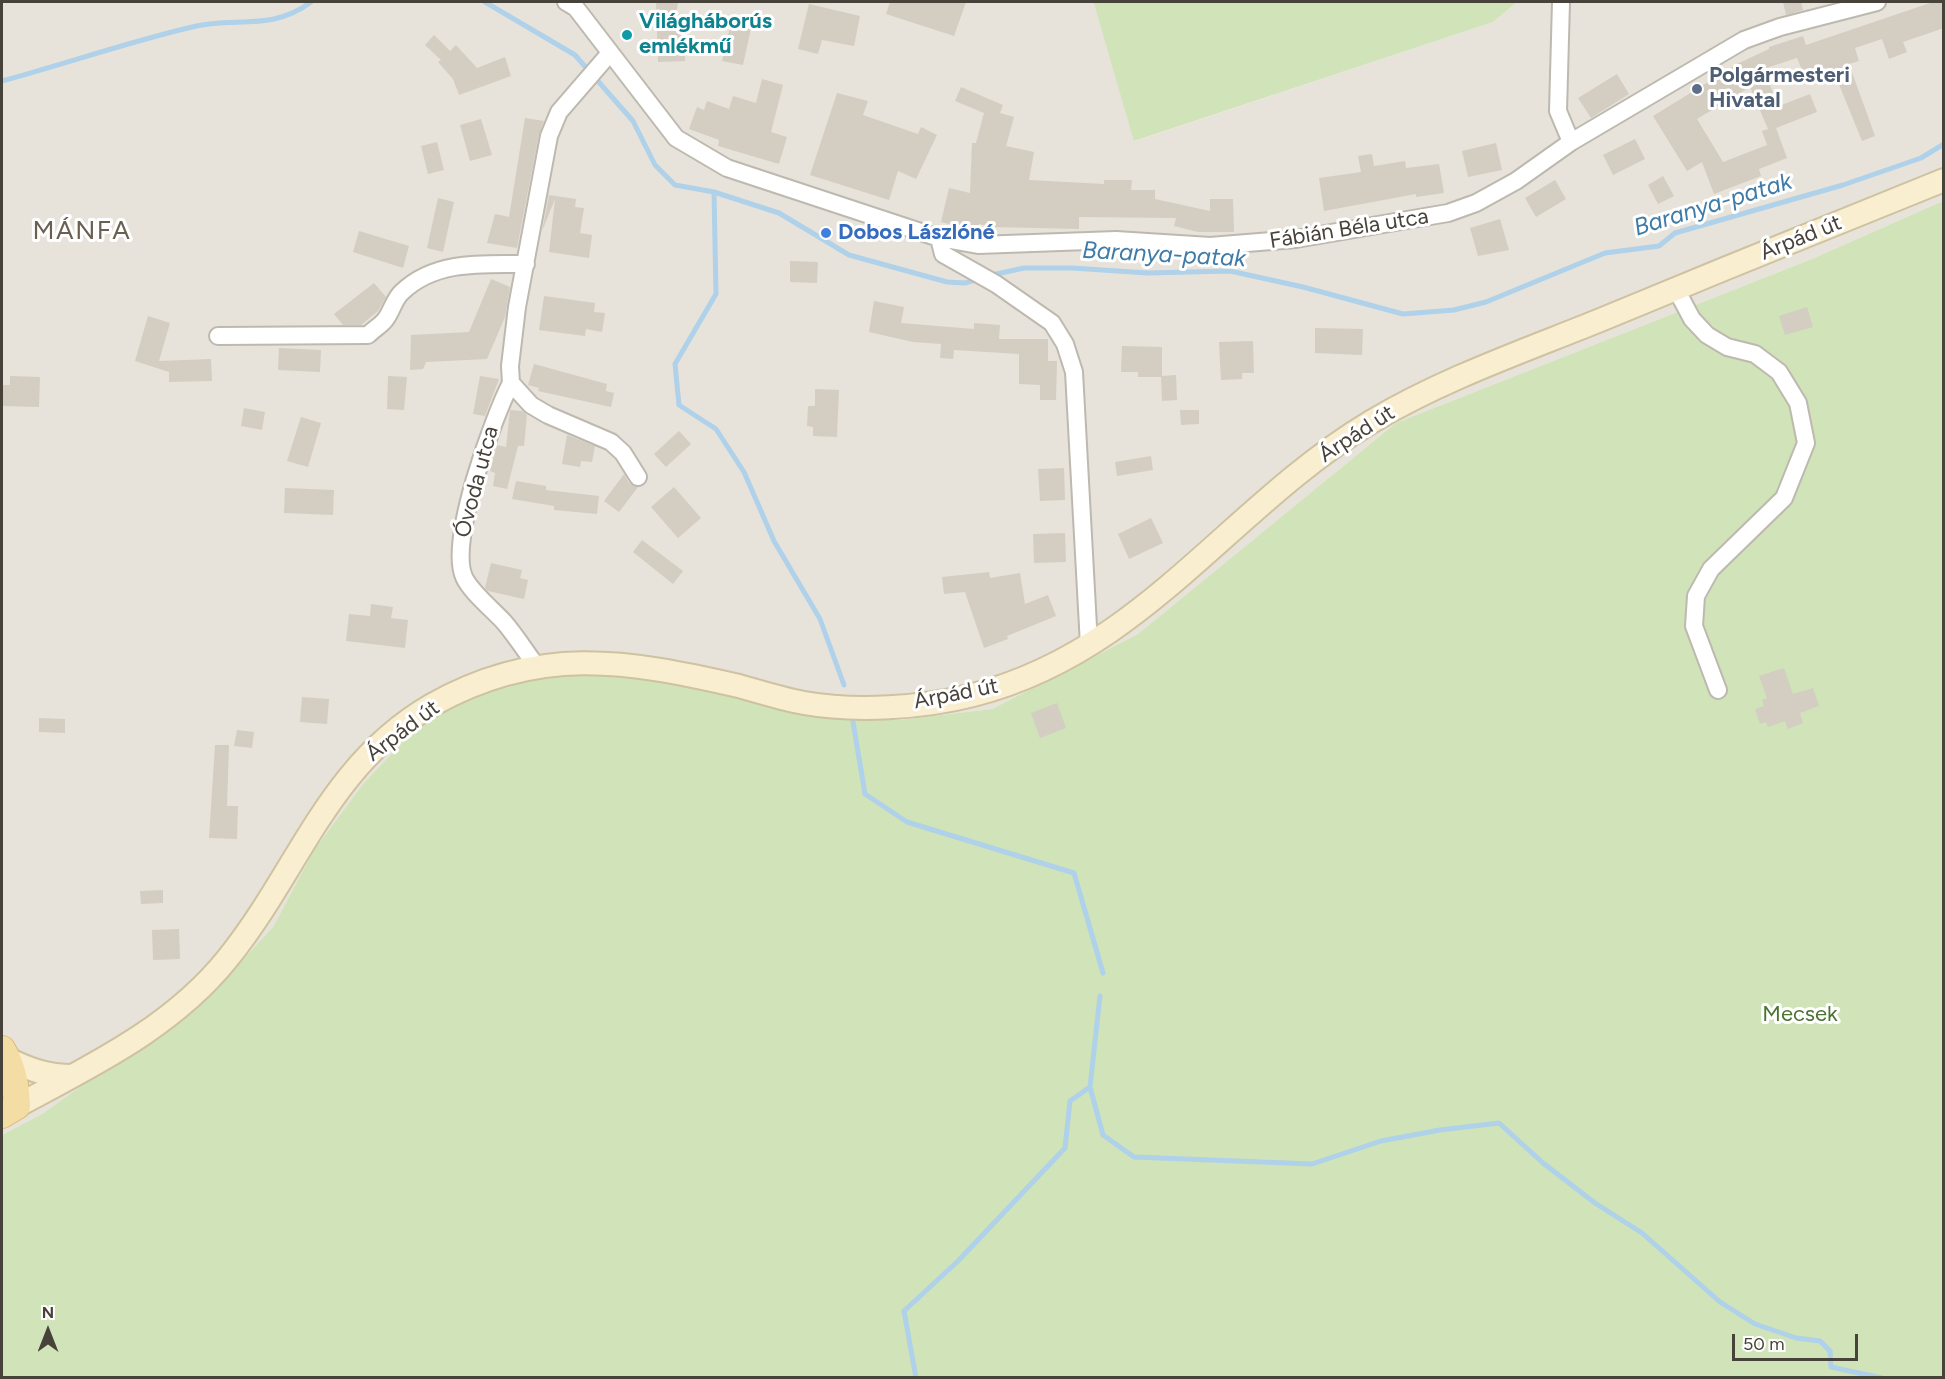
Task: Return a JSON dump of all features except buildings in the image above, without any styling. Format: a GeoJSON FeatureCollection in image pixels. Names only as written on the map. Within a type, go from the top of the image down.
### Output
{"type":"FeatureCollection","features":[{"type":"Feature","properties":{"kind":"main road","name":"Árpád út"},"geometry":{"type":"LineString","coordinates":[[6,1112],[149,1031],[224,963],[255,923],[325,806],[348,776],[387,738],[427,708],[464,689],[484,680],[537,667],[583,662],[624,663],[685,674],[804,703],[837,706],[898,705],[974,695],[1037,673],[1089,645],[1137,613],[1174,584],[1263,503],[1329,450],[1369,423],[1412,399],[1498,361],[1944,180]]}},
{"type":"Feature","properties":{"kind":"main road"},"geometry":{"type":"LineString","coordinates":[[5,1054],[29,1070],[51,1076],[72,1076]]}},
{"type":"Feature","properties":{"kind":"main road"},"geometry":{"type":"LineString","coordinates":[[5,1054],[15,1082],[6,1112]]}},
{"type":"Feature","properties":{"kind":"street","name":"Fábián Béla utca"},"geometry":{"type":"LineString","coordinates":[[567,2],[576,8],[606,59],[676,138],[696,152],[727,168],[939,238],[978,245],[1116,240],[1210,246],[1296,239],[1448,213],[1476,203],[1516,182],[1571,142],[1744,40],[1780,27],[1877,2]]}},
{"type":"Feature","properties":{"kind":"street"},"geometry":{"type":"LineString","coordinates":[[1561,2],[1558,111],[1571,142]]}},
{"type":"Feature","properties":{"kind":"street","name":"Óvoda utca"},"geometry":{"type":"LineString","coordinates":[[537,667],[506,625],[464,578],[460,549],[485,446],[498,407],[511,383],[510,366],[517,307],[549,136],[559,112],[606,59]]}},
{"type":"Feature","properties":{"kind":"street"},"geometry":{"type":"LineString","coordinates":[[939,238],[943,254],[996,284],[1052,323],[1065,344],[1074,372],[1089,645]]}},
{"type":"Feature","properties":{"kind":"street"},"geometry":{"type":"LineString","coordinates":[[218,336],[368,335],[385,320],[400,293],[417,279],[438,269],[490,264],[526,264]]}},
{"type":"Feature","properties":{"kind":"street"},"geometry":{"type":"LineString","coordinates":[[1676,289],[1692,319],[1707,335],[1727,347],[1755,354],[1779,372],[1798,403],[1806,443],[1784,498],[1712,569],[1696,596],[1694,626],[1718,690]]}},
{"type":"Feature","properties":{"kind":"street"},"geometry":{"type":"LineString","coordinates":[[511,383],[531,405],[548,415],[611,442],[623,453],[638,477]]}},
{"type":"Feature","properties":{"kind":"shaded area"},"geometry":{"type":"Polygon","coordinates":[[[2,2],[1087,2],[1094,4],[1135,141],[1493,22],[1517,2],[1943,2],[1943,201],[1812,259],[1396,423],[1138,634],[992,709],[899,720],[695,686],[427,716],[363,784],[314,850],[273,927],[212,993],[42,1114],[2,1135],[2,2]]]}},
{"type":"Feature","properties":{"kind":"green space"},"geometry":{"type":"Polygon","coordinates":[[[1087,2],[1517,2],[1493,22],[1134,141],[1094,4],[1087,2]]]}},
{"type":"Feature","properties":{"kind":"green space","name":"Mecsek"},"geometry":{"type":"Polygon","coordinates":[[[1943,201],[1943,1377],[2,1378],[2,1135],[42,1114],[212,993],[273,927],[314,850],[363,784],[427,716],[542,670],[602,666],[695,686],[899,720],[992,709],[1138,634],[1396,423],[1812,259],[1943,201]]]}},
{"type":"Feature","properties":{"kind":"waterway","name":"Baranya-patak"},"geometry":{"type":"LineString","coordinates":[[2,81],[192,27],[281,17],[311,2]]}},
{"type":"Feature","properties":{"kind":"waterway","name":"Baranya-patak"},"geometry":{"type":"LineString","coordinates":[[485,2],[575,55],[633,121],[655,165],[675,185],[714,192],[779,213],[849,255],[947,282],[965,283],[978,279]]}},
{"type":"Feature","properties":{"kind":"waterway","name":"Baranya-patak"},"geometry":{"type":"LineString","coordinates":[[987,276],[1024,268],[1072,268],[1148,273],[1230,271],[1303,287],[1403,314],[1454,310],[1486,302],[1605,253],[1659,246],[1675,233],[1843,185],[1921,158],[1944,144]]}},
{"type":"Feature","properties":{"kind":"waterway"},"geometry":{"type":"LineString","coordinates":[[714,192],[716,294],[675,364],[679,405],[716,429],[744,472],[774,541],[820,619],[844,685]]}},
{"type":"Feature","properties":{"kind":"waterway"},"geometry":{"type":"LineString","coordinates":[[853,722],[865,794],[907,822],[1074,873],[1103,973]]}},
{"type":"Feature","properties":{"kind":"waterway"},"geometry":{"type":"LineString","coordinates":[[1100,996],[1090,1087],[1103,1135],[1134,1157],[1312,1164],[1381,1141],[1440,1130],[1499,1123],[1543,1163],[1595,1203],[1642,1233],[1720,1302],[1755,1324],[1796,1338],[1820,1341],[1830,1351],[1831,1367],[1882,1378]]}},
{"type":"Feature","properties":{"kind":"waterway"},"geometry":{"type":"LineString","coordinates":[[916,1378],[904,1311],[958,1261],[1065,1148],[1070,1101],[1090,1087]]}},
{"type":"Feature","properties":{"kind":"place","name":"Világháborús emlékmű"},"geometry":{"type":"Point","coordinates":[627,35]}},
{"type":"Feature","properties":{"kind":"place","name":"Polgármesteri Hivatal"},"geometry":{"type":"Point","coordinates":[1697,89]}},
{"type":"Feature","properties":{"kind":"place","name":"Dobos Lászlóné"},"geometry":{"type":"Point","coordinates":[826,233]}},
{"type":"Feature","properties":{"kind":"district","name":"MÁNFA"},"geometry":{"type":"Point","coordinates":[82,231]}}]}
